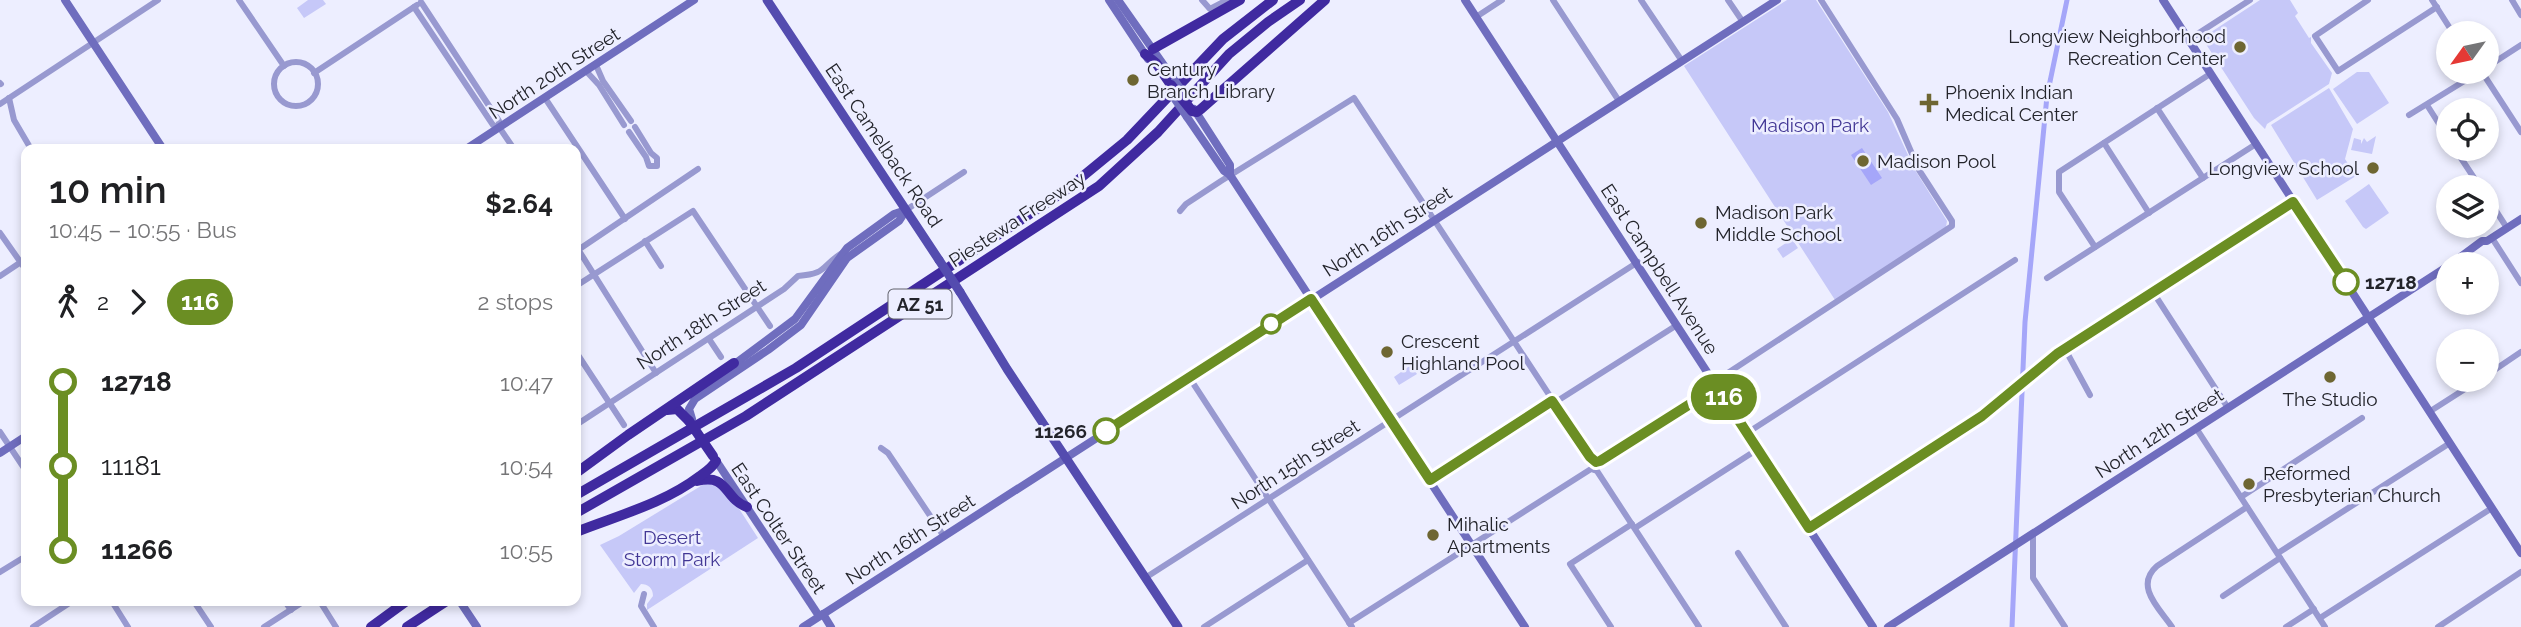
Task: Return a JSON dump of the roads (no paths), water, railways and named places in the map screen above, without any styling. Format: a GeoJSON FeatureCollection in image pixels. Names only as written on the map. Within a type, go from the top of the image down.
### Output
{"type":"FeatureCollection","features":[{"type":"Feature","properties":{"kind":"highway"},"geometry":{"type":"LineString","coordinates":[[1240,0],[1149,52],[1192,112],[1325,0]]}},
{"type":"Feature","properties":{"kind":"highway","name":"Piestewa Freeway"},"geometry":{"type":"LineString","coordinates":[[581,492],[796,368],[1066,190],[1127,140],[1223,39],[1273,0]]}},
{"type":"Feature","properties":{"kind":"highway","name":"Piestewa Freeway"},"geometry":{"type":"LineString","coordinates":[[581,510],[746,416],[1099,186],[1158,132],[1228,54],[1300,0]]}},
{"type":"Feature","properties":{"kind":"highway"},"geometry":{"type":"LineString","coordinates":[[581,469],[734,363]]}},
{"type":"Feature","properties":{"kind":"highway"},"geometry":{"type":"LineString","coordinates":[[581,530],[643,508],[694,482],[711,469],[715,459],[687,418],[673,409],[664,411]]}},
{"type":"Feature","properties":{"kind":"highway"},"geometry":{"type":"LineString","coordinates":[[694,482],[716,480],[723,484],[738,504],[747,507]]}},
{"type":"Feature","properties":{"kind":"highway"},"geometry":{"type":"LineString","coordinates":[[371,627],[400,606]]}},
{"type":"Feature","properties":{"kind":"highway"},"geometry":{"type":"LineString","coordinates":[[397,627],[427,606]]}},
{"type":"Feature","properties":{"kind":"highway"},"geometry":{"type":"LineString","coordinates":[[407,627],[447,606]]}},
{"type":"Feature","properties":{"kind":"main road"},"geometry":{"type":"LineString","coordinates":[[65,0],[160,144]]}},
{"type":"Feature","properties":{"kind":"main road","name":"North 20th Street"},"geometry":{"type":"LineString","coordinates":[[474,144],[694,0]]}},
{"type":"Feature","properties":{"kind":"main road","name":"East Camelback Road"},"geometry":{"type":"LineString","coordinates":[[767,0],[1178,627]]}},
{"type":"Feature","properties":{"kind":"main road"},"geometry":{"type":"LineString","coordinates":[[1109,0],[1149,52]]}},
{"type":"Feature","properties":{"kind":"main road"},"geometry":{"type":"LineString","coordinates":[[1118,0],[1149,52]]}},
{"type":"Feature","properties":{"kind":"main road","name":"East Campbell Avenue"},"geometry":{"type":"LineString","coordinates":[[1465,0],[1638,262],[1873,627]]}},
{"type":"Feature","properties":{"kind":"main road","name":"North 16th Street"},"geometry":{"type":"LineString","coordinates":[[803,627],[1777,0]]}},
{"type":"Feature","properties":{"kind":"main road"},"geometry":{"type":"LineString","coordinates":[[2163,0],[2521,553]]}},
{"type":"Feature","properties":{"kind":"main road"},"geometry":{"type":"LineString","coordinates":[[1192,112],[1223,171],[1230,175],[1525,627]]}},
{"type":"Feature","properties":{"kind":"main road","name":"North 18th Street"},"geometry":{"type":"LineString","coordinates":[[687,418],[683,404],[688,398],[795,319],[842,253],[861,236],[894,214],[906,210]]}},
{"type":"Feature","properties":{"kind":"main road","name":"North 18th Street"},"geometry":{"type":"LineString","coordinates":[[687,418],[695,399],[801,325],[847,258],[900,221],[906,210]]}},
{"type":"Feature","properties":{"kind":"main road","name":"North 12th Street"},"geometry":{"type":"LineString","coordinates":[[2470,252],[2477,250],[2521,219]]}},
{"type":"Feature","properties":{"kind":"main road","name":"North 12th Street"},"geometry":{"type":"LineString","coordinates":[[1888,627],[2436,274]]}},
{"type":"Feature","properties":{"kind":"main road"},"geometry":{"type":"LineString","coordinates":[[0,453],[21,439]]}},
{"type":"Feature","properties":{"kind":"main road","name":"East Colter Street"},"geometry":{"type":"LineString","coordinates":[[715,459],[824,627]]}},
{"type":"Feature","properties":{"kind":"main road"},"geometry":{"type":"LineString","coordinates":[[460,606],[477,627]]}},
{"type":"Feature","properties":{"kind":"main road","name":"East Colter Street"},"geometry":{"type":"LineString","coordinates":[[818,617],[831,627]]}},
{"type":"Feature","properties":{"kind":"street"},"geometry":{"type":"LineString","coordinates":[[0,104],[158,0]]}},
{"type":"Feature","properties":{"kind":"street"},"geometry":{"type":"LineString","coordinates":[[239,0],[284,66]]}},
{"type":"Feature","properties":{"kind":"street"},"geometry":{"type":"LineString","coordinates":[[1202,0],[1210,9],[1227,0]]}},
{"type":"Feature","properties":{"kind":"street"},"geometry":{"type":"LineString","coordinates":[[1476,17],[1502,0]]}},
{"type":"Feature","properties":{"kind":"street"},"geometry":{"type":"LineString","coordinates":[[1553,0],[1619,101]]}},
{"type":"Feature","properties":{"kind":"street"},"geometry":{"type":"LineString","coordinates":[[1641,0],[1682,61]]}},
{"type":"Feature","properties":{"kind":"street"},"geometry":{"type":"LineString","coordinates":[[1728,0],[1743,22]]}},
{"type":"Feature","properties":{"kind":"street"},"geometry":{"type":"LineString","coordinates":[[1180,211],[1186,204],[1230,175],[1351,98],[1355,99],[1590,457],[1596,462],[1600,461],[1952,226],[1952,221],[1919,170],[1897,119],[1821,0]]}},
{"type":"Feature","properties":{"kind":"street"},"geometry":{"type":"LineString","coordinates":[[2188,40],[2250,0]]}},
{"type":"Feature","properties":{"kind":"street"},"geometry":{"type":"LineString","coordinates":[[2368,0],[2315,36],[2338,71],[2437,8]]}},
{"type":"Feature","properties":{"kind":"street"},"geometry":{"type":"LineString","coordinates":[[2432,0],[2445,21]]}},
{"type":"Feature","properties":{"kind":"street"},"geometry":{"type":"LineString","coordinates":[[2512,0],[2521,15]]}},
{"type":"Feature","properties":{"kind":"street"},"geometry":{"type":"LineString","coordinates":[[314,73],[418,3],[499,121],[499,127],[511,144]]}},
{"type":"Feature","properties":{"kind":"street"},"geometry":{"type":"LineString","coordinates":[[2499,59],[2521,45]]}},
{"type":"Feature","properties":{"kind":"street"},"geometry":{"type":"LineString","coordinates":[[297,62],[304,64],[314,73],[318,87],[311,100],[305,104],[291,106],[279,98],[274,85],[275,78],[284,66],[297,62]]}},
{"type":"Feature","properties":{"kind":"street"},"geometry":{"type":"LineString","coordinates":[[586,71],[599,85],[629,126],[651,153],[657,158],[657,166],[649,166],[646,156],[629,126],[603,81],[596,65]]}},
{"type":"Feature","properties":{"kind":"street"},"geometry":{"type":"LineString","coordinates":[[2095,247],[2059,192],[2059,172],[2210,74]]}},
{"type":"Feature","properties":{"kind":"street"},"geometry":{"type":"LineString","coordinates":[[2409,116],[2460,84]]}},
{"type":"Feature","properties":{"kind":"street"},"geometry":{"type":"LineString","coordinates":[[2487,84],[2521,132]]}},
{"type":"Feature","properties":{"kind":"street"},"geometry":{"type":"LineString","coordinates":[[9,98],[14,120],[28,144]]}},
{"type":"Feature","properties":{"kind":"street"},"geometry":{"type":"LineString","coordinates":[[545,98],[575,144]]}},
{"type":"Feature","properties":{"kind":"street"},"geometry":{"type":"LineString","coordinates":[[2427,105],[2436,119]]}},
{"type":"Feature","properties":{"kind":"street"},"geometry":{"type":"LineString","coordinates":[[2157,108],[2203,178]]}},
{"type":"Feature","properties":{"kind":"street"},"geometry":{"type":"LineString","coordinates":[[2104,143],[2149,213]]}},
{"type":"Feature","properties":{"kind":"street"},"geometry":{"type":"LineString","coordinates":[[2047,278],[2256,144]]}},
{"type":"Feature","properties":{"kind":"street"},"geometry":{"type":"LineString","coordinates":[[581,152],[625,219]]}},
{"type":"Feature","properties":{"kind":"street"},"geometry":{"type":"LineString","coordinates":[[581,246],[698,169]]}},
{"type":"Feature","properties":{"kind":"street","name":"North 18th Street"},"geometry":{"type":"LineString","coordinates":[[906,210],[964,172]]}},
{"type":"Feature","properties":{"kind":"street"},"geometry":{"type":"LineString","coordinates":[[1809,528],[1982,416],[2065,349],[2293,202]]}},
{"type":"Feature","properties":{"kind":"street"},"geometry":{"type":"LineString","coordinates":[[581,283],[693,211],[770,326]]}},
{"type":"Feature","properties":{"kind":"street"},"geometry":{"type":"LineString","coordinates":[[2499,216],[2507,228]]}},
{"type":"Feature","properties":{"kind":"street"},"geometry":{"type":"LineString","coordinates":[[0,233],[21,262],[0,276]]}},
{"type":"Feature","properties":{"kind":"street"},"geometry":{"type":"LineString","coordinates":[[2490,239],[2521,283]]}},
{"type":"Feature","properties":{"kind":"street"},"geometry":{"type":"LineString","coordinates":[[645,241],[661,266]]}},
{"type":"Feature","properties":{"kind":"street","name":"North 18th Street"},"geometry":{"type":"LineString","coordinates":[[581,422],[788,287],[802,275],[816,275],[842,253]]}},
{"type":"Feature","properties":{"kind":"street"},"geometry":{"type":"LineString","coordinates":[[581,254],[656,373]]}},
{"type":"Feature","properties":{"kind":"street"},"geometry":{"type":"LineString","coordinates":[[1747,433],[2015,260]]}},
{"type":"Feature","properties":{"kind":"street","name":"North 15th Street"},"geometry":{"type":"LineString","coordinates":[[1145,578],[1638,262]]}},
{"type":"Feature","properties":{"kind":"street"},"geometry":{"type":"LineString","coordinates":[[788,287],[797,290]]}},
{"type":"Feature","properties":{"kind":"street"},"geometry":{"type":"LineString","coordinates":[[2153,292],[2228,408]]}},
{"type":"Feature","properties":{"kind":"street"},"geometry":{"type":"LineString","coordinates":[[1430,480],[1677,325]]}},
{"type":"Feature","properties":{"kind":"street"},"geometry":{"type":"LineString","coordinates":[[709,339],[721,357]]}},
{"type":"Feature","properties":{"kind":"street"},"geometry":{"type":"LineString","coordinates":[[2065,349],[2090,395]]}},
{"type":"Feature","properties":{"kind":"street"},"geometry":{"type":"LineString","coordinates":[[2499,367],[2521,352]]}},
{"type":"Feature","properties":{"kind":"street"},"geometry":{"type":"LineString","coordinates":[[581,360],[624,425]]}},
{"type":"Feature","properties":{"kind":"street"},"geometry":{"type":"LineString","coordinates":[[1189,377],[1350,625],[1588,470],[1597,471],[1699,627]]}},
{"type":"Feature","properties":{"kind":"street"},"geometry":{"type":"LineString","coordinates":[[2429,412],[2460,392]]}},
{"type":"Feature","properties":{"kind":"street"},"geometry":{"type":"LineString","coordinates":[[2241,497],[2362,418]]}},
{"type":"Feature","properties":{"kind":"street"},"geometry":{"type":"LineString","coordinates":[[2196,428],[2325,627]]}},
{"type":"Feature","properties":{"kind":"street"},"geometry":{"type":"LineString","coordinates":[[0,432],[21,464]]}},
{"type":"Feature","properties":{"kind":"street"},"geometry":{"type":"LineString","coordinates":[[2223,596],[2450,443]]}},
{"type":"Feature","properties":{"kind":"street"},"geometry":{"type":"LineString","coordinates":[[881,448],[888,453],[943,536]]}},
{"type":"Feature","properties":{"kind":"street"},"geometry":{"type":"LineString","coordinates":[[1611,627],[1570,564],[1758,449]]}},
{"type":"Feature","properties":{"kind":"street"},"geometry":{"type":"LineString","coordinates":[[2172,627],[2151,597],[2146,580],[2157,566],[2247,507]]}},
{"type":"Feature","properties":{"kind":"street"},"geometry":{"type":"LineString","coordinates":[[2320,618],[2492,508]]}},
{"type":"Feature","properties":{"kind":"street"},"geometry":{"type":"LineString","coordinates":[[2033,534],[2033,578],[2065,627]]}},
{"type":"Feature","properties":{"kind":"street"},"geometry":{"type":"LineString","coordinates":[[1738,553],[1786,627]]}},
{"type":"Feature","properties":{"kind":"street"},"geometry":{"type":"LineString","coordinates":[[0,572],[21,559]]}},
{"type":"Feature","properties":{"kind":"street"},"geometry":{"type":"LineString","coordinates":[[1204,627],[1308,561]]}},
{"type":"Feature","properties":{"kind":"street"},"geometry":{"type":"LineString","coordinates":[[2438,627],[2521,572]]}},
{"type":"Feature","properties":{"kind":"street"},"geometry":{"type":"LineString","coordinates":[[644,594],[641,606],[654,627]]}},
{"type":"Feature","properties":{"kind":"street"},"geometry":{"type":"LineString","coordinates":[[33,627],[65,606]]}},
{"type":"Feature","properties":{"kind":"street"},"geometry":{"type":"LineString","coordinates":[[115,606],[128,627]]}},
{"type":"Feature","properties":{"kind":"street"},"geometry":{"type":"LineString","coordinates":[[197,606],[211,627]]}},
{"type":"Feature","properties":{"kind":"street"},"geometry":{"type":"LineString","coordinates":[[288,606],[291,610]]}},
{"type":"Feature","properties":{"kind":"street"},"geometry":{"type":"LineString","coordinates":[[266,627],[297,606]]}},
{"type":"Feature","properties":{"kind":"street"},"geometry":{"type":"LineString","coordinates":[[323,606],[336,627]]}},
{"type":"Feature","properties":{"kind":"street"},"geometry":{"type":"LineString","coordinates":[[2286,627],[2314,609]]}},
{"type":"Feature","properties":{"kind":"water"},"geometry":{"type":"Polygon","coordinates":[[[1862,148],[1882,178],[1871,185],[1851,155],[1862,148]]]}},
{"type":"Feature","properties":{"kind":"waterway"},"geometry":{"type":"LineString","coordinates":[[2012,627],[2025,322],[2047,96],[2067,0]]}},
{"type":"Feature","properties":{"kind":"place","name":"Longview Neighborhood Recreation Center"},"geometry":{"type":"Point","coordinates":[2240,47]}},
{"type":"Feature","properties":{"kind":"place","name":"Century Branch Library"},"geometry":{"type":"Point","coordinates":[1133,80]}},
{"type":"Feature","properties":{"kind":"place","name":"Phoenix Indian Medical Center"},"geometry":{"type":"Point","coordinates":[1929,103]}},
{"type":"Feature","properties":{"kind":"place","name":"Madison Pool"},"geometry":{"type":"Point","coordinates":[1863,161]}},
{"type":"Feature","properties":{"kind":"place","name":"Longview School"},"geometry":{"type":"Point","coordinates":[2373,168]}},
{"type":"Feature","properties":{"kind":"place","name":"Madison Park Middle School"},"geometry":{"type":"Point","coordinates":[1701,223]}},
{"type":"Feature","properties":{"kind":"place","name":"12718"},"geometry":{"type":"Point","coordinates":[2346,282]}},
{"type":"Feature","properties":{"kind":"place","name":"Crescent Highland Pool"},"geometry":{"type":"Point","coordinates":[1387,352]}},
{"type":"Feature","properties":{"kind":"place","name":"The Studio"},"geometry":{"type":"Point","coordinates":[2330,377]}},
{"type":"Feature","properties":{"kind":"place","name":"11266"},"geometry":{"type":"Point","coordinates":[1106,431]}},
{"type":"Feature","properties":{"kind":"place","name":"Reformed Presbyterian Church"},"geometry":{"type":"Point","coordinates":[2249,484]}},
{"type":"Feature","properties":{"kind":"place","name":"Mihalic Apartments"},"geometry":{"type":"Point","coordinates":[1433,535]}},
{"type":"Feature","properties":{"kind":"park label","name":"Madison Park"},"geometry":{"type":"Point","coordinates":[1810,125]}},
{"type":"Feature","properties":{"kind":"park label","name":"Desert Storm Park"},"geometry":{"type":"Point","coordinates":[672,548]}}]}
